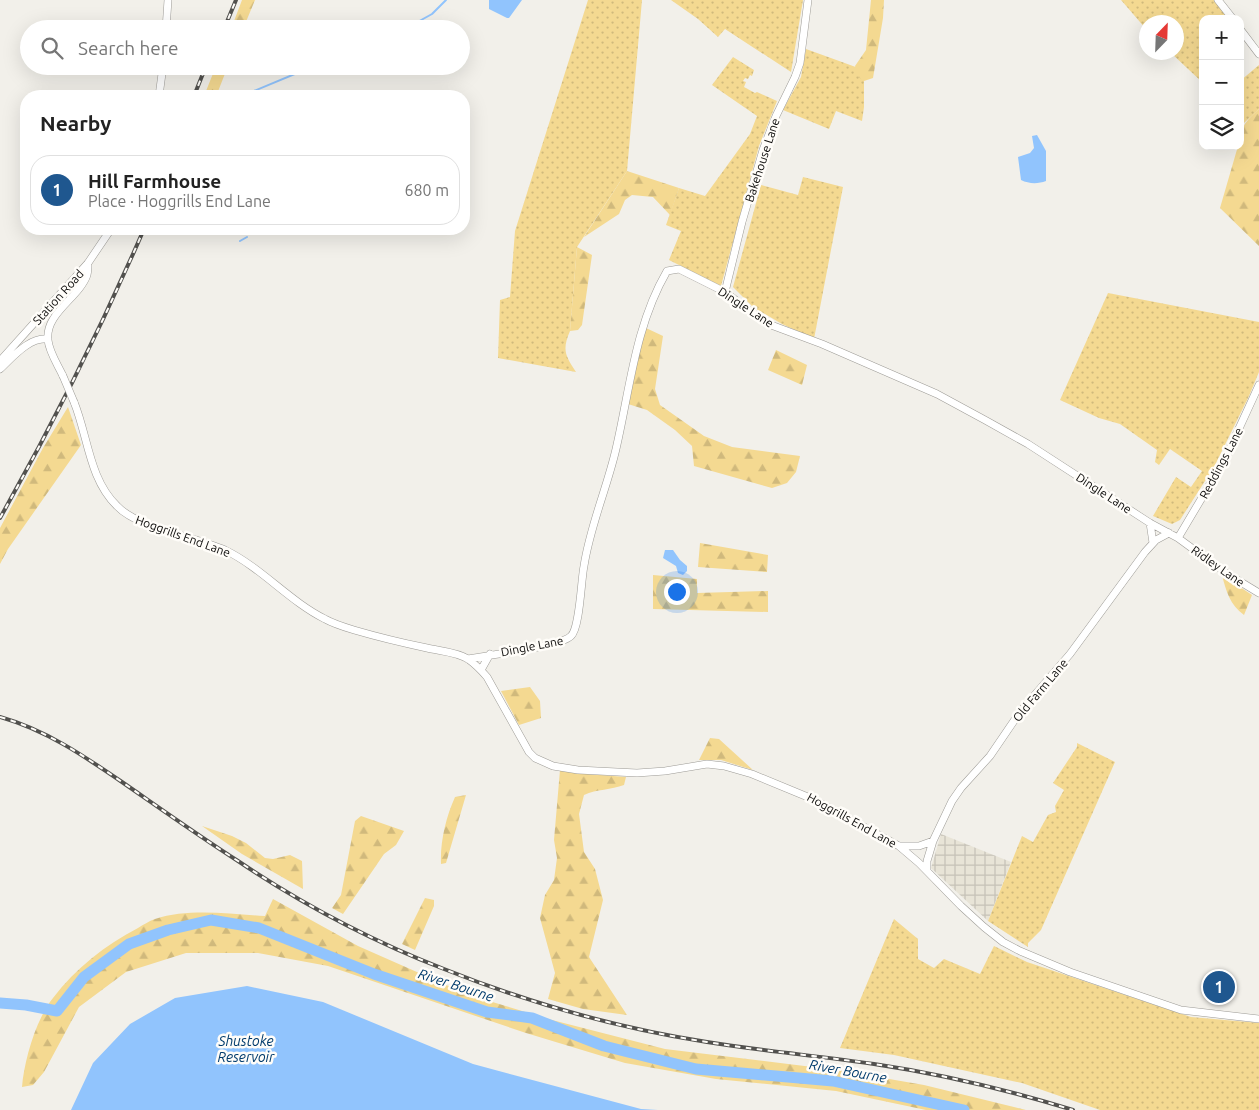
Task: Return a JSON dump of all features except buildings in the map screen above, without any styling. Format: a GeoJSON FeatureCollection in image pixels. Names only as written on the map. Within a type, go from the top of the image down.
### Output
{"type":"FeatureCollection","features":[{"type":"Feature","properties":{"kind":"street"},"geometry":{"type":"LineString","coordinates":[[167,20],[168,0]]}},
{"type":"Feature","properties":{"kind":"street","name":"Bakehouse Lane"},"geometry":{"type":"LineString","coordinates":[[725,292],[742,222],[763,150],[800,63],[808,0]]}},
{"type":"Feature","properties":{"kind":"street"},"geometry":{"type":"LineString","coordinates":[[1218,0],[1230,15]]}},
{"type":"Feature","properties":{"kind":"street"},"geometry":{"type":"LineString","coordinates":[[1244,34],[1259,54]]}},
{"type":"Feature","properties":{"kind":"street"},"geometry":{"type":"LineString","coordinates":[[160,90],[162,75]]}},
{"type":"Feature","properties":{"kind":"street","name":"Station Road"},"geometry":{"type":"LineString","coordinates":[[0,361],[88,263],[107,235]]}},
{"type":"Feature","properties":{"kind":"street"},"geometry":{"type":"LineString","coordinates":[[0,369],[28,344],[48,339],[48,329],[52,322],[84,281],[88,263]]}},
{"type":"Feature","properties":{"kind":"street","name":"Dingle Lane"},"geometry":{"type":"LineString","coordinates":[[468,659],[557,643],[570,638],[574,632],[586,556],[615,451],[636,348],[667,271],[679,269],[725,292],[771,325],[822,344],[937,394],[1028,444],[1150,523],[1178,538]]}},
{"type":"Feature","properties":{"kind":"street","name":"Hoggrills End Lane"},"geometry":{"type":"LineString","coordinates":[[48,339],[74,402],[103,489],[118,507],[132,518],[206,542],[237,556],[306,607],[327,620],[379,637],[456,654],[468,659],[481,670],[500,699],[529,752],[544,762],[553,766],[578,770],[637,773],[665,771],[707,764],[724,766],[752,774],[804,794],[899,846],[990,932],[1020,951],[1045,963],[1181,1010],[1259,1019]]}},
{"type":"Feature","properties":{"kind":"street","name":"Reddings Lane"},"geometry":{"type":"LineString","coordinates":[[1178,538],[1225,459],[1259,386]]}},
{"type":"Feature","properties":{"kind":"street"},"geometry":{"type":"LineString","coordinates":[[1150,523],[1153,543]]}},
{"type":"Feature","properties":{"kind":"street","name":"Old Farm Lane"},"geometry":{"type":"LineString","coordinates":[[926,871],[933,841],[952,801],[961,788],[990,756],[1020,712],[1070,654],[1153,543],[1169,533]]}},
{"type":"Feature","properties":{"kind":"street","name":"Ridley Lane"},"geometry":{"type":"LineString","coordinates":[[1178,538],[1259,594]]}},
{"type":"Feature","properties":{"kind":"street","name":"Dingle Lane"},"geometry":{"type":"LineString","coordinates":[[481,670],[490,654]]}},
{"type":"Feature","properties":{"kind":"street"},"geometry":{"type":"LineString","coordinates":[[899,846],[919,846],[933,841]]}},
{"type":"Feature","properties":{"kind":"shaded area"},"geometry":{"type":"Polygon","coordinates":[[[941,834],[1011,862],[988,921],[931,868],[941,834]]]}},
{"type":"Feature","properties":{"kind":"green space"},"geometry":{"type":"Polygon","coordinates":[[[242,0],[255,0],[247,20],[234,20],[242,0]]]}},
{"type":"Feature","properties":{"kind":"green space"},"geometry":{"type":"Polygon","coordinates":[[[588,0],[642,0],[627,171],[577,247],[570,331],[565,348],[567,357],[576,372],[498,358],[500,300],[510,297],[515,231],[588,0]]]}},
{"type":"Feature","properties":{"kind":"green space"},"geometry":{"type":"Polygon","coordinates":[[[671,0],[803,0],[791,72],[725,29],[718,37],[698,19],[671,0]]]}},
{"type":"Feature","properties":{"kind":"green space"},"geometry":{"type":"Polygon","coordinates":[[[871,0],[884,0],[883,18],[873,78],[864,81],[858,77],[855,66],[866,50],[871,0]]]}},
{"type":"Feature","properties":{"kind":"green space"},"geometry":{"type":"Polygon","coordinates":[[[1121,0],[1214,0],[1225,15],[1199,15],[1199,79],[1178,60],[1184,60],[1184,15],[1139,15],[1139,21],[1121,0]]]}},
{"type":"Feature","properties":{"kind":"green space"},"geometry":{"type":"Polygon","coordinates":[[[806,49],[864,70],[862,121],[836,111],[829,129],[783,110],[801,77],[806,49]]]}},
{"type":"Feature","properties":{"kind":"green space"},"geometry":{"type":"Polygon","coordinates":[[[733,57],[754,70],[752,76],[750,75],[748,79],[745,78],[743,81],[746,82],[744,87],[777,101],[759,146],[721,286],[669,260],[681,231],[666,225],[679,188],[705,196],[750,134],[757,116],[712,85],[733,57]]]}},
{"type":"Feature","properties":{"kind":"green space"},"geometry":{"type":"Polygon","coordinates":[[[1259,65],[1259,109],[1244,123],[1244,105],[1244,78],[1259,65]]]}},
{"type":"Feature","properties":{"kind":"green space"},"geometry":{"type":"Polygon","coordinates":[[[212,75],[224,75],[219,90],[206,90],[212,75]]]}},
{"type":"Feature","properties":{"kind":"green space"},"geometry":{"type":"Polygon","coordinates":[[[1259,109],[1259,246],[1220,208],[1237,150],[1244,150],[1244,126],[1259,109]]]}},
{"type":"Feature","properties":{"kind":"green space"},"geometry":{"type":"Polygon","coordinates":[[[627,171],[679,188],[670,215],[653,197],[632,195],[625,200],[619,214],[584,237],[627,171]]]}},
{"type":"Feature","properties":{"kind":"green space"},"geometry":{"type":"Polygon","coordinates":[[[803,177],[843,187],[814,339],[782,324],[753,307],[733,287],[761,185],[798,195],[803,177]]]}},
{"type":"Feature","properties":{"kind":"green space"},"geometry":{"type":"Polygon","coordinates":[[[577,247],[592,255],[582,325],[578,330],[570,331],[577,247]]]}},
{"type":"Feature","properties":{"kind":"green space"},"geometry":{"type":"Polygon","coordinates":[[[1108,293],[1259,322],[1259,372],[1249,396],[1214,467],[1180,520],[1172,524],[1153,516],[1176,477],[1191,487],[1202,471],[1170,449],[1159,465],[1155,462],[1157,450],[1120,424],[1099,418],[1060,400],[1108,293]]]}},
{"type":"Feature","properties":{"kind":"green space"},"geometry":{"type":"Polygon","coordinates":[[[646,328],[663,336],[655,389],[660,405],[704,436],[732,447],[800,456],[796,472],[787,483],[772,488],[694,466],[692,446],[675,430],[647,410],[628,404],[637,359],[646,328]]]}},
{"type":"Feature","properties":{"kind":"green space"},"geometry":{"type":"Polygon","coordinates":[[[776,350],[807,365],[802,385],[768,370],[776,350]]]}},
{"type":"Feature","properties":{"kind":"green space"},"geometry":{"type":"Polygon","coordinates":[[[68,407],[81,445],[8,549],[0,564],[0,528],[43,448],[68,407]]]}},
{"type":"Feature","properties":{"kind":"green space"},"geometry":{"type":"Polygon","coordinates":[[[700,543],[768,555],[767,572],[698,567],[700,543]]]}},
{"type":"Feature","properties":{"kind":"green space"},"geometry":{"type":"Polygon","coordinates":[[[653,575],[697,579],[697,593],[768,591],[768,612],[653,609],[653,575]]]}},
{"type":"Feature","properties":{"kind":"green space"},"geometry":{"type":"Polygon","coordinates":[[[1222,575],[1252,595],[1244,615],[1232,602],[1222,575]]]}},
{"type":"Feature","properties":{"kind":"green space"},"geometry":{"type":"Polygon","coordinates":[[[530,687],[540,701],[541,718],[519,725],[501,691],[530,687]]]}},
{"type":"Feature","properties":{"kind":"green space"},"geometry":{"type":"Polygon","coordinates":[[[710,738],[719,739],[753,770],[721,760],[699,760],[710,738]]]}},
{"type":"Feature","properties":{"kind":"green space"},"geometry":{"type":"Polygon","coordinates":[[[1077,743],[1115,762],[1041,930],[1028,943],[1028,947],[988,921],[1022,836],[1033,842],[1048,815],[1056,812],[1055,806],[1064,790],[1053,783],[1077,747],[1077,743]]]}},
{"type":"Feature","properties":{"kind":"green space"},"geometry":{"type":"Polygon","coordinates":[[[560,770],[574,773],[626,777],[624,785],[584,795],[579,814],[584,852],[595,869],[603,900],[589,957],[627,1015],[583,1009],[548,999],[555,973],[540,918],[545,895],[554,880],[557,858],[554,840],[560,770]]]}},
{"type":"Feature","properties":{"kind":"green space"},"geometry":{"type":"Polygon","coordinates":[[[466,795],[446,863],[441,864],[446,821],[455,797],[466,795]]]}},
{"type":"Feature","properties":{"kind":"green space"},"geometry":{"type":"Polygon","coordinates":[[[361,816],[404,831],[396,845],[384,854],[343,914],[332,908],[341,895],[355,821],[361,816]]]}},
{"type":"Feature","properties":{"kind":"green space"},"geometry":{"type":"Polygon","coordinates":[[[202,826],[246,843],[265,858],[273,859],[290,855],[302,861],[303,889],[242,854],[202,826]]]}},
{"type":"Feature","properties":{"kind":"green space"},"geometry":{"type":"Polygon","coordinates":[[[425,898],[434,900],[434,906],[415,950],[402,944],[425,898]]]}},
{"type":"Feature","properties":{"kind":"green space"},"geometry":{"type":"Polygon","coordinates":[[[273,899],[358,946],[469,995],[552,1020],[665,1049],[837,1070],[924,1085],[1026,1110],[926,1110],[836,1091],[716,1079],[625,1063],[526,1033],[328,966],[258,953],[186,953],[126,972],[79,1007],[44,1072],[33,1085],[22,1087],[25,1065],[41,1017],[62,987],[92,958],[126,935],[155,919],[195,913],[265,916],[273,899]]]}},
{"type":"Feature","properties":{"kind":"green space"},"geometry":{"type":"Polygon","coordinates":[[[894,919],[918,939],[918,959],[934,968],[944,959],[980,974],[994,946],[1027,962],[1191,1017],[1259,1023],[1259,1110],[1100,1110],[1022,1083],[894,1055],[840,1048],[894,919]]]}},
{"type":"Feature","properties":{"kind":"water"},"geometry":{"type":"Polygon","coordinates":[[[489,0],[522,0],[509,18],[507,18],[489,9],[489,0]]]}},
{"type":"Feature","properties":{"kind":"water"},"geometry":{"type":"Polygon","coordinates":[[[1037,135],[1046,151],[1046,181],[1030,183],[1021,180],[1018,157],[1030,153],[1034,148],[1032,136],[1037,135]]]}},
{"type":"Feature","properties":{"kind":"water"},"geometry":{"type":"Polygon","coordinates":[[[665,550],[673,550],[687,566],[687,571],[683,575],[678,573],[676,566],[663,558],[665,550]]]}},
{"type":"Feature","properties":{"kind":"water","name":"Shustoke Reservoir"},"geometry":{"type":"Polygon","coordinates":[[[247,986],[323,1002],[473,1064],[641,1109],[658,1110],[71,1110],[93,1063],[130,1024],[175,998],[247,986]]]}},
{"type":"Feature","properties":{"kind":"waterway"},"geometry":{"type":"LineString","coordinates":[[421,20],[432,14],[446,0]]}},
{"type":"Feature","properties":{"kind":"waterway"},"geometry":{"type":"LineString","coordinates":[[256,90],[292,75]]}},
{"type":"Feature","properties":{"kind":"waterway"},"geometry":{"type":"LineString","coordinates":[[240,241],[247,237]]}},
{"type":"Feature","properties":{"kind":"waterway","name":"River Bourne"},"geometry":{"type":"LineString","coordinates":[[0,1003],[26,1005],[57,1011],[84,977],[129,944],[168,930],[211,920],[259,928],[374,974],[487,1012],[532,1018],[604,1046],[696,1069],[833,1081],[964,1110]]}},
{"type":"Feature","properties":{"kind":"railway"},"geometry":{"type":"LineString","coordinates":[[228,20],[236,0]]}},
{"type":"Feature","properties":{"kind":"railway"},"geometry":{"type":"LineString","coordinates":[[196,90],[202,75]]}},
{"type":"Feature","properties":{"kind":"railway"},"geometry":{"type":"LineString","coordinates":[[0,518],[76,375],[141,235]]}},
{"type":"Feature","properties":{"kind":"railway"},"geometry":{"type":"LineString","coordinates":[[0,717],[49,736],[79,753],[223,852],[312,907],[364,934],[417,958],[508,993],[607,1022],[673,1036],[874,1064],[924,1073],[999,1089],[1073,1110]]}},
{"type":"Feature","properties":{"kind":"place","name":"Hill Farmhouse"},"geometry":{"type":"Point","coordinates":[1219,987]}}]}
